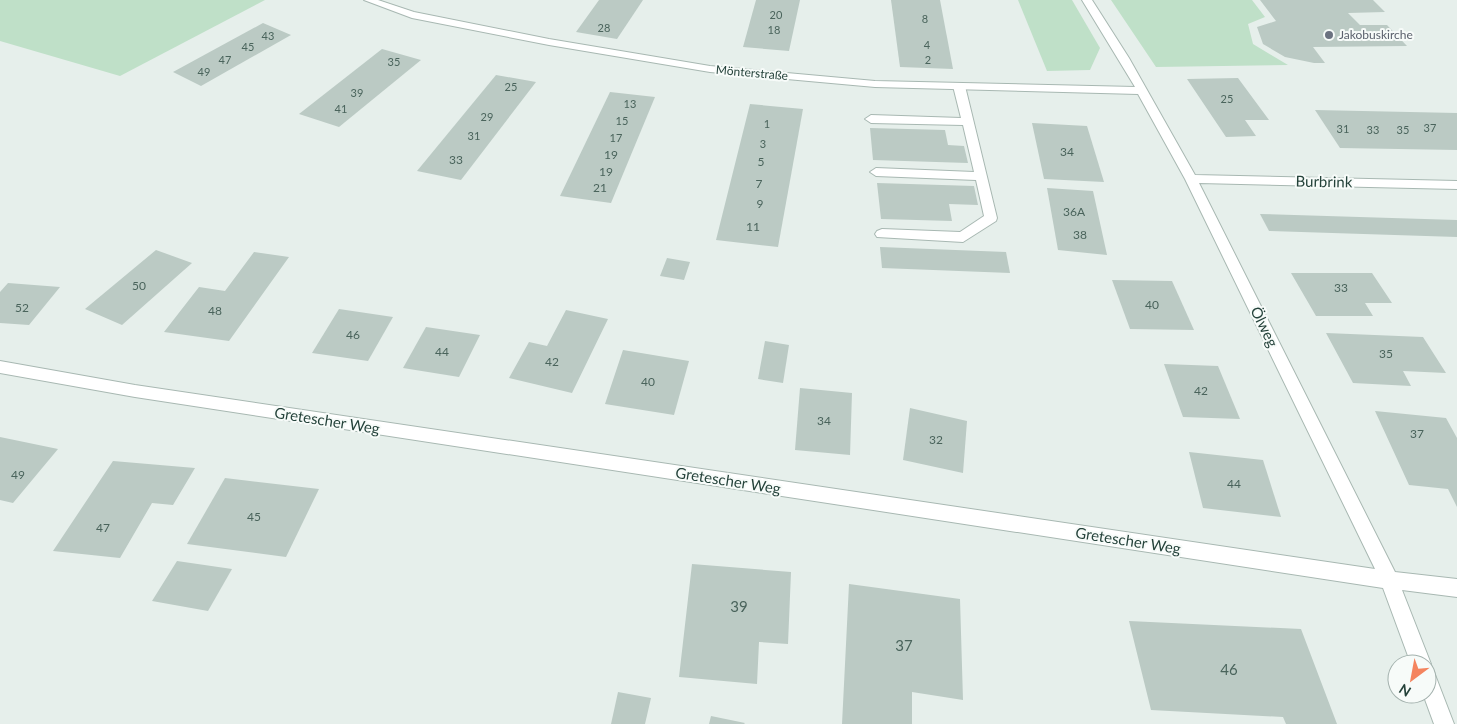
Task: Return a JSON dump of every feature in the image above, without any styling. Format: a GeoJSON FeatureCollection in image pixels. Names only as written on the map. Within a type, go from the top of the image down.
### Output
{"type":"FeatureCollection","features":[{"type":"Feature","properties":{"kind":"street","name":"Mönterstraße"},"geometry":{"type":"LineString","coordinates":[[369,0],[412,15],[549,42],[710,69],[875,84],[1142,91]]}},
{"type":"Feature","properties":{"kind":"street","name":"Ölweg"},"geometry":{"type":"LineString","coordinates":[[1087,0],[1142,91],[1191,179],[1389,579],[1417,654]]}},
{"type":"Feature","properties":{"kind":"street"},"geometry":{"type":"LineString","coordinates":[[882,234],[963,237],[991,218],[958,86]]}},
{"type":"Feature","properties":{"kind":"street"},"geometry":{"type":"LineString","coordinates":[[871,119],[967,122]]}},
{"type":"Feature","properties":{"kind":"street"},"geometry":{"type":"LineString","coordinates":[[876,172],[980,176]]}},
{"type":"Feature","properties":{"kind":"street","name":"Burbrink"},"geometry":{"type":"LineString","coordinates":[[1191,179],[1457,185]]}},
{"type":"Feature","properties":{"kind":"street","name":"Gretescher Weg"},"geometry":{"type":"LineString","coordinates":[[0,367],[165,396],[1457,588]]}},
{"type":"Feature","properties":{"kind":"street"},"geometry":{"type":"LineString","coordinates":[[1436,704],[1444,724]]}},
{"type":"Feature","properties":{"kind":"green space"},"geometry":{"type":"Polygon","coordinates":[[[0,0],[265,0],[120,76],[0,41],[0,0]]]}},
{"type":"Feature","properties":{"kind":"green space"},"geometry":{"type":"Polygon","coordinates":[[[1018,0],[1072,0],[1100,48],[1090,70],[1047,71],[1018,0]]]}},
{"type":"Feature","properties":{"kind":"green space"},"geometry":{"type":"Polygon","coordinates":[[[1111,0],[1252,0],[1265,17],[1248,24],[1253,44],[1288,65],[1156,67],[1111,0]]]}},
{"type":"Feature","properties":{"kind":"building"},"geometry":{"type":"Polygon","coordinates":[[[599,0],[643,0],[617,39],[576,32],[599,0]]]}},
{"type":"Feature","properties":{"kind":"building"},"geometry":{"type":"Polygon","coordinates":[[[756,0],[800,0],[789,51],[743,47],[756,0]]]}},
{"type":"Feature","properties":{"kind":"building"},"geometry":{"type":"Polygon","coordinates":[[[891,0],[940,0],[953,69],[900,67],[891,0]]]}},
{"type":"Feature","properties":{"kind":"building","name":"Jakobuskirche"},"geometry":{"type":"Polygon","coordinates":[[[1260,0],[1373,0],[1385,12],[1348,13],[1360,25],[1387,25],[1407,46],[1313,47],[1325,63],[1314,63],[1285,57],[1263,44],[1257,27],[1276,21],[1260,0]]]}},
{"type":"Feature","properties":{"kind":"building"},"geometry":{"type":"Polygon","coordinates":[[[263,23],[291,35],[201,86],[173,72],[263,23]]]}},
{"type":"Feature","properties":{"kind":"building"},"geometry":{"type":"Polygon","coordinates":[[[382,49],[421,60],[339,127],[299,114],[382,49]]]}},
{"type":"Feature","properties":{"kind":"building"},"geometry":{"type":"Polygon","coordinates":[[[496,75],[536,82],[461,180],[417,171],[496,75]]]}},
{"type":"Feature","properties":{"kind":"building"},"geometry":{"type":"Polygon","coordinates":[[[1238,78],[1269,120],[1245,120],[1256,136],[1226,137],[1187,79],[1238,78]]]}},
{"type":"Feature","properties":{"kind":"building"},"geometry":{"type":"Polygon","coordinates":[[[610,92],[655,97],[611,203],[560,196],[610,92]]]}},
{"type":"Feature","properties":{"kind":"building"},"geometry":{"type":"Polygon","coordinates":[[[750,104],[803,109],[778,247],[716,240],[750,104]]]}},
{"type":"Feature","properties":{"kind":"building"},"geometry":{"type":"Polygon","coordinates":[[[1315,110],[1457,113],[1457,150],[1340,148],[1315,110]]]}},
{"type":"Feature","properties":{"kind":"building"},"geometry":{"type":"Polygon","coordinates":[[[1032,123],[1087,126],[1104,182],[1044,179],[1032,123]]]}},
{"type":"Feature","properties":{"kind":"building"},"geometry":{"type":"Polygon","coordinates":[[[870,128],[945,130],[948,145],[964,146],[968,163],[873,160],[870,128]]]}},
{"type":"Feature","properties":{"kind":"building"},"geometry":{"type":"Polygon","coordinates":[[[877,183],[974,186],[978,205],[949,204],[952,221],[881,219],[877,183]]]}},
{"type":"Feature","properties":{"kind":"building"},"geometry":{"type":"Polygon","coordinates":[[[1047,188],[1093,191],[1107,255],[1058,250],[1047,188]]]}},
{"type":"Feature","properties":{"kind":"building"},"geometry":{"type":"Polygon","coordinates":[[[1260,214],[1457,220],[1457,237],[1269,231],[1260,214]]]}},
{"type":"Feature","properties":{"kind":"building"},"geometry":{"type":"Polygon","coordinates":[[[880,247],[1006,252],[1010,273],[882,268],[880,247]]]}},
{"type":"Feature","properties":{"kind":"building"},"geometry":{"type":"Polygon","coordinates":[[[156,250],[192,263],[122,325],[85,309],[156,250]]]}},
{"type":"Feature","properties":{"kind":"building"},"geometry":{"type":"Polygon","coordinates":[[[254,252],[289,257],[229,341],[164,332],[199,287],[225,291],[254,252]]]}},
{"type":"Feature","properties":{"kind":"building"},"geometry":{"type":"Polygon","coordinates":[[[667,258],[690,262],[684,280],[660,276],[667,258]]]}},
{"type":"Feature","properties":{"kind":"building"},"geometry":{"type":"Polygon","coordinates":[[[1291,273],[1372,273],[1392,303],[1365,303],[1373,316],[1316,316],[1291,273]]]}},
{"type":"Feature","properties":{"kind":"building"},"geometry":{"type":"Polygon","coordinates":[[[1112,280],[1172,281],[1194,330],[1130,329],[1112,280]]]}},
{"type":"Feature","properties":{"kind":"building"},"geometry":{"type":"Polygon","coordinates":[[[8,283],[60,287],[29,325],[0,323],[0,292],[8,283]]]}},
{"type":"Feature","properties":{"kind":"building"},"geometry":{"type":"Polygon","coordinates":[[[339,309],[393,317],[368,361],[312,353],[339,309]]]}},
{"type":"Feature","properties":{"kind":"building"},"geometry":{"type":"Polygon","coordinates":[[[566,310],[608,319],[572,393],[509,378],[529,342],[547,346],[566,310]]]}},
{"type":"Feature","properties":{"kind":"building"},"geometry":{"type":"Polygon","coordinates":[[[426,327],[480,335],[459,377],[403,368],[426,327]]]}},
{"type":"Feature","properties":{"kind":"building"},"geometry":{"type":"Polygon","coordinates":[[[1326,333],[1423,337],[1446,373],[1403,371],[1411,386],[1353,383],[1326,333]]]}},
{"type":"Feature","properties":{"kind":"building"},"geometry":{"type":"Polygon","coordinates":[[[765,341],[789,345],[783,383],[758,379],[765,341]]]}},
{"type":"Feature","properties":{"kind":"building"},"geometry":{"type":"Polygon","coordinates":[[[623,350],[689,361],[674,415],[605,404],[623,350]]]}},
{"type":"Feature","properties":{"kind":"building"},"geometry":{"type":"Polygon","coordinates":[[[1164,364],[1218,366],[1240,419],[1183,417],[1164,364]]]}},
{"type":"Feature","properties":{"kind":"building"},"geometry":{"type":"Polygon","coordinates":[[[800,388],[852,393],[850,455],[795,450],[800,388]]]}},
{"type":"Feature","properties":{"kind":"building"},"geometry":{"type":"Polygon","coordinates":[[[910,408],[967,421],[963,473],[903,460],[910,408]]]}},
{"type":"Feature","properties":{"kind":"building"},"geometry":{"type":"Polygon","coordinates":[[[1375,411],[1446,418],[1457,438],[1457,507],[1448,489],[1409,485],[1375,411]]]}},
{"type":"Feature","properties":{"kind":"building"},"geometry":{"type":"Polygon","coordinates":[[[0,437],[58,449],[13,503],[0,500],[0,437]]]}},
{"type":"Feature","properties":{"kind":"building"},"geometry":{"type":"Polygon","coordinates":[[[1189,452],[1263,460],[1281,517],[1203,508],[1189,452]]]}},
{"type":"Feature","properties":{"kind":"building"},"geometry":{"type":"Polygon","coordinates":[[[113,461],[195,468],[173,505],[152,503],[120,558],[53,551],[113,461]]]}},
{"type":"Feature","properties":{"kind":"building"},"geometry":{"type":"Polygon","coordinates":[[[225,478],[319,489],[286,557],[187,544],[225,478]]]}},
{"type":"Feature","properties":{"kind":"building"},"geometry":{"type":"Polygon","coordinates":[[[177,561],[232,569],[208,611],[152,601],[177,561]]]}},
{"type":"Feature","properties":{"kind":"building"},"geometry":{"type":"Polygon","coordinates":[[[692,564],[791,572],[788,644],[759,642],[757,684],[679,677],[692,564]]]}},
{"type":"Feature","properties":{"kind":"building"},"geometry":{"type":"Polygon","coordinates":[[[849,584],[960,599],[963,700],[912,692],[912,724],[842,724],[849,584]]]}},
{"type":"Feature","properties":{"kind":"building"},"geometry":{"type":"Polygon","coordinates":[[[1129,621],[1301,629],[1337,724],[1286,724],[1283,717],[1151,710],[1129,621]]]}},
{"type":"Feature","properties":{"kind":"building"},"geometry":{"type":"Polygon","coordinates":[[[618,692],[651,698],[645,724],[611,724],[618,692]]]}},
{"type":"Feature","properties":{"kind":"building"},"geometry":{"type":"Polygon","coordinates":[[[711,716],[745,723],[709,724],[711,716]]]}},
{"type":"Feature","properties":{"kind":"place","name":"Jakobuskirche"},"geometry":{"type":"Point","coordinates":[1329,35]}}]}
